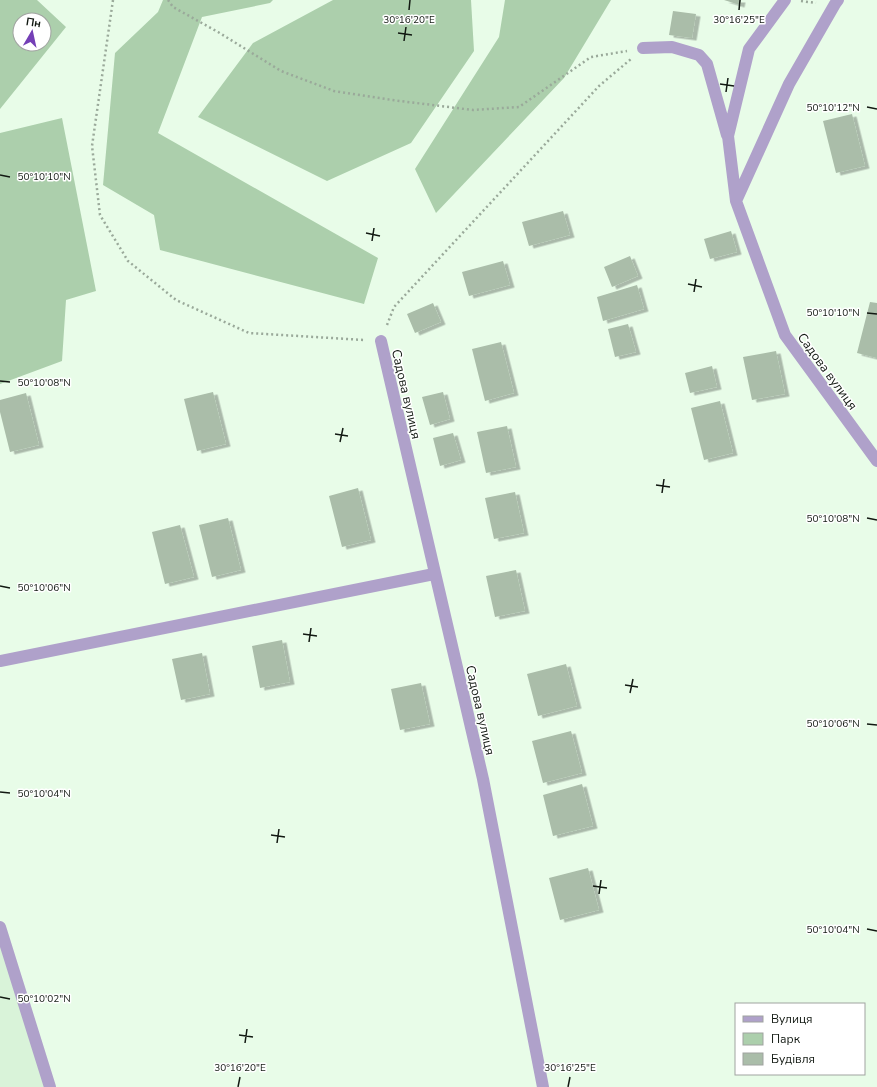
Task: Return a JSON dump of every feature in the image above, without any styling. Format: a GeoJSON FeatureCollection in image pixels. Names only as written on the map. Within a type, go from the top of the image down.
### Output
{"type":"FeatureCollection","features":[{"type":"Feature","properties":{"kind":"street"},"geometry":{"type":"LineString","coordinates":[[728,136],[749,49],[785,0]]}},
{"type":"Feature","properties":{"kind":"street"},"geometry":{"type":"LineString","coordinates":[[736,201],[789,84],[836,2]]}},
{"type":"Feature","properties":{"kind":"street"},"geometry":{"type":"LineString","coordinates":[[643,48],[672,48],[699,55],[708,64],[728,136]]}},
{"type":"Feature","properties":{"kind":"street","name":"Садова вулиця"},"geometry":{"type":"LineString","coordinates":[[728,136],[736,201],[785,335],[877,461]]}},
{"type":"Feature","properties":{"kind":"street","name":"Садова вулиця"},"geometry":{"type":"LineString","coordinates":[[381,341],[434,574],[483,779],[543,1087]]}},
{"type":"Feature","properties":{"kind":"street"},"geometry":{"type":"LineString","coordinates":[[0,661],[434,574]]}},
{"type":"Feature","properties":{"kind":"street"},"geometry":{"type":"LineString","coordinates":[[0,927],[50,1087]]}},
{"type":"Feature","properties":{"kind":"path"},"geometry":{"type":"LineString","coordinates":[[113,0],[92,146],[100,215],[128,260],[176,300],[249,333],[381,341],[394,307],[599,86],[643,48]]}},
{"type":"Feature","properties":{"kind":"path"},"geometry":{"type":"LineString","coordinates":[[168,0],[173,7],[218,32],[281,71],[334,91],[473,110],[519,107],[591,58],[643,48]]}},
{"type":"Feature","properties":{"kind":"path"},"geometry":{"type":"LineString","coordinates":[[800,1],[836,2]]}},
{"type":"Feature","properties":{"kind":"shaded area"},"geometry":{"type":"Polygon","coordinates":[[[0,927],[50,1087],[0,1087],[0,927]]]}},
{"type":"Feature","properties":{"kind":"green space"},"geometry":{"type":"Polygon","coordinates":[[[0,0],[37,0],[50,12],[12,12],[12,52],[46,52],[0,109],[0,0]]]}},
{"type":"Feature","properties":{"kind":"green space"},"geometry":{"type":"Polygon","coordinates":[[[163,0],[273,0],[270,3],[202,17],[158,133],[378,258],[364,304],[160,250],[154,215],[103,185],[115,53],[158,12],[163,0]]]}},
{"type":"Feature","properties":{"kind":"green space"},"geometry":{"type":"Polygon","coordinates":[[[333,0],[471,0],[474,51],[411,143],[327,181],[198,117],[253,43],[333,0]]]}},
{"type":"Feature","properties":{"kind":"green space"},"geometry":{"type":"Polygon","coordinates":[[[505,0],[611,0],[564,78],[436,213],[415,169],[499,37],[505,0]]]}},
{"type":"Feature","properties":{"kind":"green space"},"geometry":{"type":"Polygon","coordinates":[[[52,14],[66,27],[52,44],[52,14]]]}},
{"type":"Feature","properties":{"kind":"green space"},"geometry":{"type":"Polygon","coordinates":[[[62,118],[96,291],[66,300],[62,361],[0,384],[0,133],[62,118]]]}},
{"type":"Feature","properties":{"kind":"building"},"geometry":{"type":"Polygon","coordinates":[[[724,0],[741,0],[740,5],[724,0]]]}},
{"type":"Feature","properties":{"kind":"building"},"geometry":{"type":"Polygon","coordinates":[[[673,11],[696,14],[692,38],[669,35],[673,11]]]}},
{"type":"Feature","properties":{"kind":"building"},"geometry":{"type":"Polygon","coordinates":[[[852,114],[865,166],[836,173],[823,121],[852,114]]]}},
{"type":"Feature","properties":{"kind":"building"},"geometry":{"type":"Polygon","coordinates":[[[563,211],[570,235],[529,246],[522,222],[563,211]]]}},
{"type":"Feature","properties":{"kind":"building"},"geometry":{"type":"Polygon","coordinates":[[[731,231],[737,252],[710,259],[704,239],[731,231]]]}},
{"type":"Feature","properties":{"kind":"building"},"geometry":{"type":"Polygon","coordinates":[[[630,256],[638,276],[612,287],[604,267],[630,256]]]}},
{"type":"Feature","properties":{"kind":"building"},"geometry":{"type":"Polygon","coordinates":[[[503,261],[510,285],[469,296],[462,272],[503,261]]]}},
{"type":"Feature","properties":{"kind":"building"},"geometry":{"type":"Polygon","coordinates":[[[637,285],[644,309],[603,321],[597,297],[637,285]]]}},
{"type":"Feature","properties":{"kind":"building"},"geometry":{"type":"Polygon","coordinates":[[[870,302],[877,303],[877,358],[857,353],[870,302]]]}},
{"type":"Feature","properties":{"kind":"building"},"geometry":{"type":"Polygon","coordinates":[[[433,303],[441,322],[415,333],[407,314],[433,303]]]}},
{"type":"Feature","properties":{"kind":"building"},"geometry":{"type":"Polygon","coordinates":[[[628,324],[636,352],[615,357],[608,329],[628,324]]]}},
{"type":"Feature","properties":{"kind":"building"},"geometry":{"type":"Polygon","coordinates":[[[501,342],[514,393],[485,401],[472,349],[501,342]]]}},
{"type":"Feature","properties":{"kind":"building"},"geometry":{"type":"Polygon","coordinates":[[[776,351],[785,394],[752,400],[743,357],[776,351]]]}},
{"type":"Feature","properties":{"kind":"building"},"geometry":{"type":"Polygon","coordinates":[[[712,366],[717,387],[690,393],[685,373],[712,366]]]}},
{"type":"Feature","properties":{"kind":"building"},"geometry":{"type":"Polygon","coordinates":[[[213,392],[226,444],[197,451],[184,399],[213,392]]]}},
{"type":"Feature","properties":{"kind":"building"},"geometry":{"type":"Polygon","coordinates":[[[443,392],[450,419],[430,425],[422,397],[443,392]]]}},
{"type":"Feature","properties":{"kind":"building"},"geometry":{"type":"Polygon","coordinates":[[[26,393],[39,445],[10,452],[0,412],[0,400],[26,393]]]}},
{"type":"Feature","properties":{"kind":"building"},"geometry":{"type":"Polygon","coordinates":[[[720,401],[733,453],[704,460],[691,408],[720,401]]]}},
{"type":"Feature","properties":{"kind":"building"},"geometry":{"type":"Polygon","coordinates":[[[507,426],[516,467],[486,473],[477,432],[507,426]]]}},
{"type":"Feature","properties":{"kind":"building"},"geometry":{"type":"Polygon","coordinates":[[[453,433],[461,460],[440,466],[433,438],[453,433]]]}},
{"type":"Feature","properties":{"kind":"building"},"geometry":{"type":"Polygon","coordinates":[[[358,488],[371,540],[342,547],[329,496],[358,488]]]}},
{"type":"Feature","properties":{"kind":"building"},"geometry":{"type":"Polygon","coordinates":[[[515,492],[524,533],[494,539],[485,498],[515,492]]]}},
{"type":"Feature","properties":{"kind":"building"},"geometry":{"type":"Polygon","coordinates":[[[228,518],[241,570],[212,577],[199,525],[228,518]]]}},
{"type":"Feature","properties":{"kind":"building"},"geometry":{"type":"Polygon","coordinates":[[[180,525],[194,577],[165,584],[152,532],[180,525]]]}},
{"type":"Feature","properties":{"kind":"building"},"geometry":{"type":"Polygon","coordinates":[[[516,570],[525,611],[495,617],[486,576],[516,570]]]}},
{"type":"Feature","properties":{"kind":"building"},"geometry":{"type":"Polygon","coordinates":[[[282,640],[290,682],[260,688],[252,646],[282,640]]]}},
{"type":"Feature","properties":{"kind":"building"},"geometry":{"type":"Polygon","coordinates":[[[202,653],[210,694],[181,700],[172,659],[202,653]]]}},
{"type":"Feature","properties":{"kind":"building"},"geometry":{"type":"Polygon","coordinates":[[[566,664],[577,706],[538,716],[527,674],[566,664]]]}},
{"type":"Feature","properties":{"kind":"building"},"geometry":{"type":"Polygon","coordinates":[[[421,683],[430,724],[400,730],[391,689],[421,683]]]}},
{"type":"Feature","properties":{"kind":"building"},"geometry":{"type":"Polygon","coordinates":[[[571,731],[582,773],[543,783],[532,741],[571,731]]]}},
{"type":"Feature","properties":{"kind":"building"},"geometry":{"type":"Polygon","coordinates":[[[582,784],[593,826],[553,836],[543,795],[582,784]]]}},
{"type":"Feature","properties":{"kind":"building"},"geometry":{"type":"Polygon","coordinates":[[[588,868],[599,910],[560,920],[549,878],[588,868]]]}}]}
